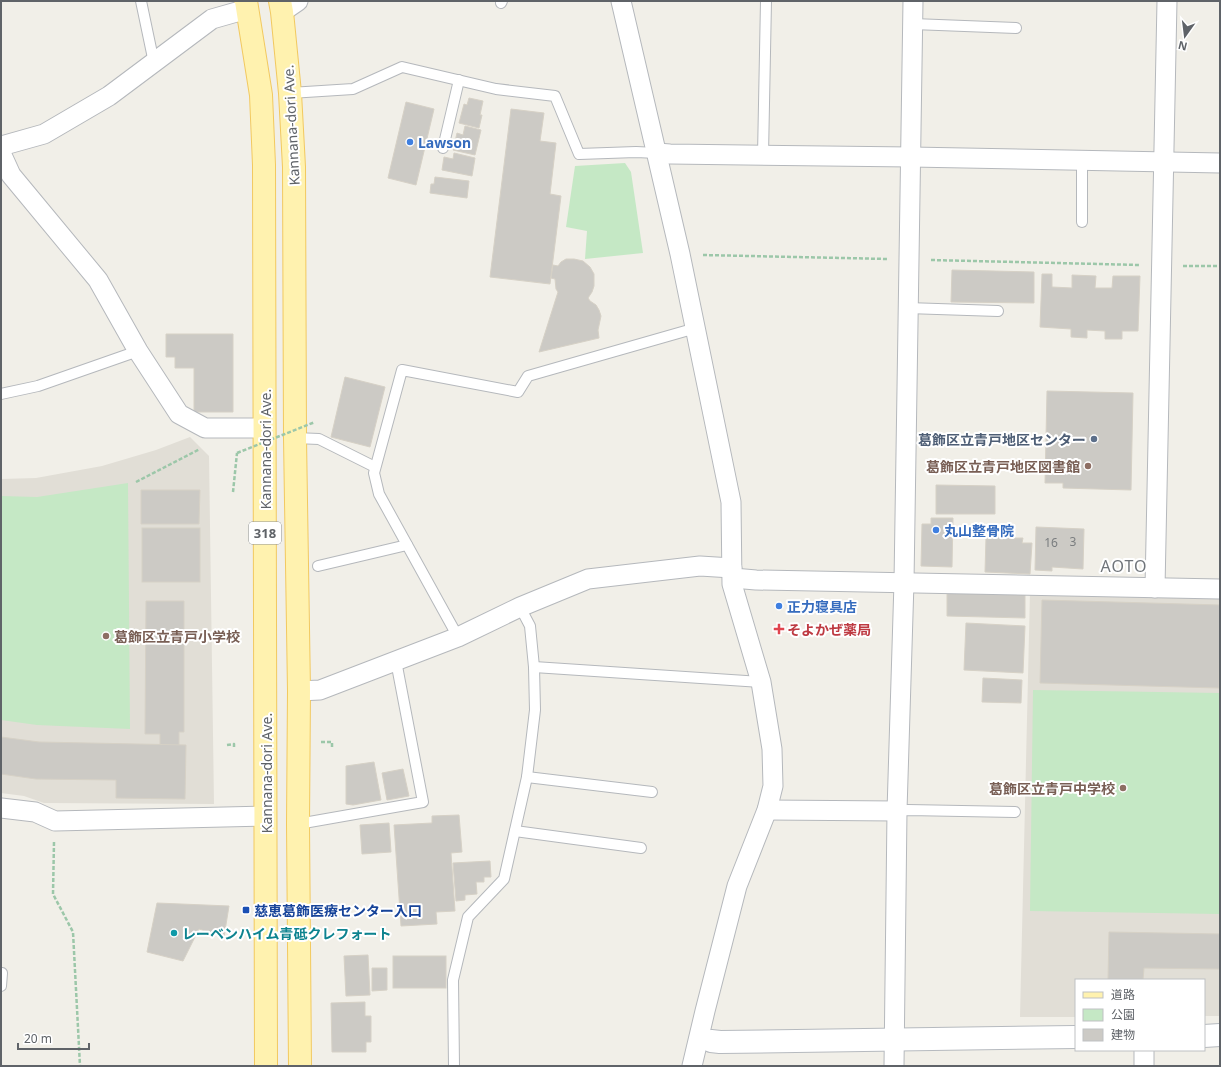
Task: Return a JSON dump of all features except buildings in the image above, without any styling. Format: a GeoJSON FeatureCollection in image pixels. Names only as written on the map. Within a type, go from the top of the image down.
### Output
{"type":"FeatureCollection","features":[{"type":"Feature","properties":{"kind":"main road","name":"Kannana-dori Ave."},"geometry":{"type":"LineString","coordinates":[[247,5],[261,95],[264,165],[266,1066]]}},
{"type":"Feature","properties":{"kind":"main road","name":"Kannana-dori Ave."},"geometry":{"type":"LineString","coordinates":[[287,5],[294,167],[295,438],[299,691],[298,824],[300,1066]]}},
{"type":"Feature","properties":{"kind":"street"},"geometry":{"type":"LineString","coordinates":[[621,1],[696,328],[731,502],[732,584],[761,682],[772,749],[773,786],[767,810],[737,886],[705,1039],[692,1066]]}},
{"type":"Feature","properties":{"kind":"street"},"geometry":{"type":"LineString","coordinates":[[894,1066],[897,811],[904,582],[907,308],[913,1]]}},
{"type":"Feature","properties":{"kind":"street"},"geometry":{"type":"LineString","coordinates":[[1155,588],[1166,1]]}},
{"type":"Feature","properties":{"kind":"street"},"geometry":{"type":"LineString","coordinates":[[1,146],[44,134],[109,96],[212,19],[247,5]]}},
{"type":"Feature","properties":{"kind":"street"},"geometry":{"type":"LineString","coordinates":[[1,153],[11,175],[98,280],[138,351],[179,414],[205,428],[265,428]]}},
{"type":"Feature","properties":{"kind":"street"},"geometry":{"type":"LineString","coordinates":[[657,153],[1220,163]]}},
{"type":"Feature","properties":{"kind":"street"},"geometry":{"type":"LineString","coordinates":[[299,691],[320,690],[458,637],[520,607],[588,579],[700,566],[756,580],[1220,589]]}},
{"type":"Feature","properties":{"kind":"street"},"geometry":{"type":"LineString","coordinates":[[1,808],[35,812],[55,822],[266,816]]}},
{"type":"Feature","properties":{"kind":"street"},"geometry":{"type":"LineString","coordinates":[[767,810],[897,811]]}},
{"type":"Feature","properties":{"kind":"street"},"geometry":{"type":"LineString","coordinates":[[1205,1036],[1220,1035]]}},
{"type":"Feature","properties":{"kind":"street"},"geometry":{"type":"LineString","coordinates":[[705,1039],[720,1042],[1075,1037]]}},
{"type":"Feature","properties":{"kind":"street"},"geometry":{"type":"LineString","coordinates":[[1144,1051],[1144,1066]]}},
{"type":"Feature","properties":{"kind":"lane"},"geometry":{"type":"LineString","coordinates":[[141,1],[154,63]]}},
{"type":"Feature","properties":{"kind":"lane"},"geometry":{"type":"LineString","coordinates":[[762,155],[766,1]]}},
{"type":"Feature","properties":{"kind":"lane"},"geometry":{"type":"LineString","coordinates":[[913,24],[1016,28]]}},
{"type":"Feature","properties":{"kind":"lane"},"geometry":{"type":"LineString","coordinates":[[290,93],[353,89],[402,67],[496,89],[555,96],[579,154],[636,152],[657,153]]}},
{"type":"Feature","properties":{"kind":"lane"},"geometry":{"type":"LineString","coordinates":[[443,148],[459,80]]}},
{"type":"Feature","properties":{"kind":"lane"},"geometry":{"type":"LineString","coordinates":[[1082,160],[1082,222]]}},
{"type":"Feature","properties":{"kind":"lane"},"geometry":{"type":"LineString","coordinates":[[907,308],[998,311]]}},
{"type":"Feature","properties":{"kind":"lane"},"geometry":{"type":"LineString","coordinates":[[458,637],[379,494],[374,473],[402,370],[518,392],[528,376],[696,328]]}},
{"type":"Feature","properties":{"kind":"lane"},"geometry":{"type":"LineString","coordinates":[[1,394],[38,386],[138,351]]}},
{"type":"Feature","properties":{"kind":"lane"},"geometry":{"type":"LineString","coordinates":[[295,438],[319,439],[375,467]]}},
{"type":"Feature","properties":{"kind":"lane"},"geometry":{"type":"LineString","coordinates":[[318,566],[407,545]]}},
{"type":"Feature","properties":{"kind":"lane"},"geometry":{"type":"LineString","coordinates":[[454,1066],[453,980],[468,917],[504,879],[527,777],[535,710],[534,668],[530,626],[520,607]]}},
{"type":"Feature","properties":{"kind":"lane"},"geometry":{"type":"LineString","coordinates":[[298,824],[423,802],[396,661]]}},
{"type":"Feature","properties":{"kind":"lane"},"geometry":{"type":"LineString","coordinates":[[534,668],[761,682]]}},
{"type":"Feature","properties":{"kind":"lane"},"geometry":{"type":"LineString","coordinates":[[527,777],[652,792]]}},
{"type":"Feature","properties":{"kind":"lane"},"geometry":{"type":"LineString","coordinates":[[897,811],[1015,812]]}},
{"type":"Feature","properties":{"kind":"lane"},"geometry":{"type":"LineString","coordinates":[[515,831],[641,848]]}},
{"type":"Feature","properties":{"kind":"lane"},"geometry":{"type":"LineString","coordinates":[[1,986],[2,973]]}},
{"type":"Feature","properties":{"kind":"path"},"geometry":{"type":"LineString","coordinates":[[680,254],[1220,266]]}},
{"type":"Feature","properties":{"kind":"path"},"geometry":{"type":"LineString","coordinates":[[233,492],[237,454],[315,422]]}},
{"type":"Feature","properties":{"kind":"path"},"geometry":{"type":"LineString","coordinates":[[136,482],[201,448],[205,428]]}},
{"type":"Feature","properties":{"kind":"path"},"geometry":{"type":"LineString","coordinates":[[320,742],[332,742],[332,747]]}},
{"type":"Feature","properties":{"kind":"path"},"geometry":{"type":"LineString","coordinates":[[227,745],[234,744],[234,748]]}},
{"type":"Feature","properties":{"kind":"path"},"geometry":{"type":"LineString","coordinates":[[55,822],[53,894],[73,932],[80,1066]]}},
{"type":"Feature","properties":{"kind":"shaded area","name":"葛飾区立青戸小学校"},"geometry":{"type":"Polygon","coordinates":[[[190,437],[209,456],[214,804],[44,803],[24,796],[1,793],[1,479],[36,478],[102,466],[156,450],[190,437]]]}},
{"type":"Feature","properties":{"kind":"shaded area","name":"葛飾区立青戸中学校"},"geometry":{"type":"Polygon","coordinates":[[[1030,592],[1220,596],[1220,1016],[1205,1016],[1205,979],[1075,979],[1075,1017],[1020,1017],[1030,592]]]}},
{"type":"Feature","properties":{"kind":"green space"},"geometry":{"type":"Polygon","coordinates":[[[625,163],[631,172],[643,253],[585,259],[587,231],[566,227],[575,166],[625,163]]]}},
{"type":"Feature","properties":{"kind":"green space"},"geometry":{"type":"Polygon","coordinates":[[[128,483],[130,729],[37,725],[1,720],[1,496],[37,497],[128,483]]]}},
{"type":"Feature","properties":{"kind":"green space"},"geometry":{"type":"Polygon","coordinates":[[[1033,690],[1220,693],[1220,914],[1030,911],[1033,690]]]}},
{"type":"Feature","properties":{"kind":"place","name":"Lawson"},"geometry":{"type":"Point","coordinates":[410,142]}},
{"type":"Feature","properties":{"kind":"place","name":"葛飾区立青戸地区センター"},"geometry":{"type":"Point","coordinates":[1094,439]}},
{"type":"Feature","properties":{"kind":"place","name":"葛飾区立青戸地区図書館"},"geometry":{"type":"Point","coordinates":[1088,466]}},
{"type":"Feature","properties":{"kind":"place","name":"丸山整骨院"},"geometry":{"type":"Point","coordinates":[936,530]}},
{"type":"Feature","properties":{"kind":"place","name":"正力寝具店"},"geometry":{"type":"Point","coordinates":[779,606]}},
{"type":"Feature","properties":{"kind":"place","name":"そよかぜ薬局"},"geometry":{"type":"Point","coordinates":[779,629]}},
{"type":"Feature","properties":{"kind":"place","name":"葛飾区立青戸小学校"},"geometry":{"type":"Point","coordinates":[106,636]}},
{"type":"Feature","properties":{"kind":"place","name":"葛飾区立青戸中学校"},"geometry":{"type":"Point","coordinates":[1123,788]}},
{"type":"Feature","properties":{"kind":"place","name":"慈恵葛飾医療センター入口"},"geometry":{"type":"Point","coordinates":[246,910]}},
{"type":"Feature","properties":{"kind":"place","name":"レーベンハイム青砥クレフォート"},"geometry":{"type":"Point","coordinates":[174,933]}},
{"type":"Feature","properties":{"kind":"district","name":"AOTO"},"geometry":{"type":"Point","coordinates":[1124,566]}}]}
